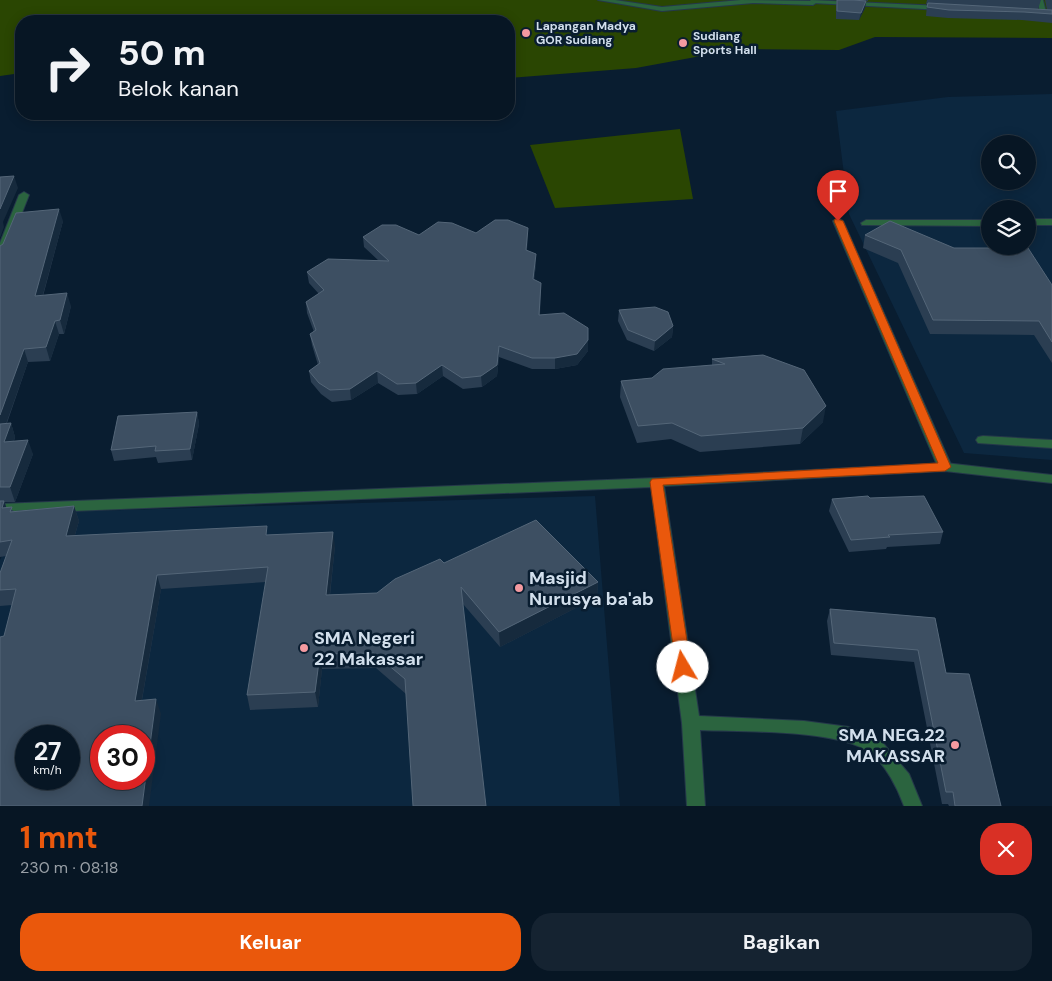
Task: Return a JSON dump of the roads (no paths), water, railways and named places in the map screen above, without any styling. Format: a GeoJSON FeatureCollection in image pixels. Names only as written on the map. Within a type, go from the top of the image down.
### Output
{"type":"FeatureCollection","features":[{"type":"Feature","properties":{"kind":"street"},"geometry":{"type":"LineString","coordinates":[[601,0],[662,8],[753,1],[813,1],[948,9]]}},
{"type":"Feature","properties":{"kind":"street"},"geometry":{"type":"LineString","coordinates":[[630,0],[667,4],[718,0]]}},
{"type":"Feature","properties":{"kind":"street"},"geometry":{"type":"LineString","coordinates":[[1040,0],[1048,15]]}},
{"type":"Feature","properties":{"kind":"street"},"geometry":{"type":"LineString","coordinates":[[1035,14],[1048,15]]}},
{"type":"Feature","properties":{"kind":"street"},"geometry":{"type":"LineString","coordinates":[[0,256],[24,195]]}},
{"type":"Feature","properties":{"kind":"street"},"geometry":{"type":"LineString","coordinates":[[838,221],[945,467]]}},
{"type":"Feature","properties":{"kind":"street"},"geometry":{"type":"LineString","coordinates":[[866,223],[981,222]]}},
{"type":"Feature","properties":{"kind":"street"},"geometry":{"type":"LineString","coordinates":[[1036,222],[1052,222]]}},
{"type":"Feature","properties":{"kind":"street"},"geometry":{"type":"LineString","coordinates":[[982,440],[1052,444]]}},
{"type":"Feature","properties":{"kind":"street"},"geometry":{"type":"LineString","coordinates":[[0,509],[657,482],[945,467],[1052,479]]}},
{"type":"Feature","properties":{"kind":"street"},"geometry":{"type":"LineString","coordinates":[[657,482],[692,723],[696,806]]}},
{"type":"Feature","properties":{"kind":"street"},"geometry":{"type":"LineString","coordinates":[[692,723],[804,728],[843,732],[876,747],[903,779],[913,806]]}},
{"type":"Feature","properties":{"kind":"place","name":"Lapangan Madya GOR Sudiang"},"geometry":{"type":"Point","coordinates":[526,33]}},
{"type":"Feature","properties":{"kind":"place","name":"Sudiang Sports Hall"},"geometry":{"type":"Point","coordinates":[683,43]}},
{"type":"Feature","properties":{"kind":"place","name":"Masjid Nurusya ba'ab"},"geometry":{"type":"Point","coordinates":[519,588]}},
{"type":"Feature","properties":{"kind":"place","name":"SMA Negeri 22 Makassar"},"geometry":{"type":"Point","coordinates":[304,648]}},
{"type":"Feature","properties":{"kind":"place","name":"SMA NEG.22 MAKASSAR"},"geometry":{"type":"Point","coordinates":[955,745]}}]}
